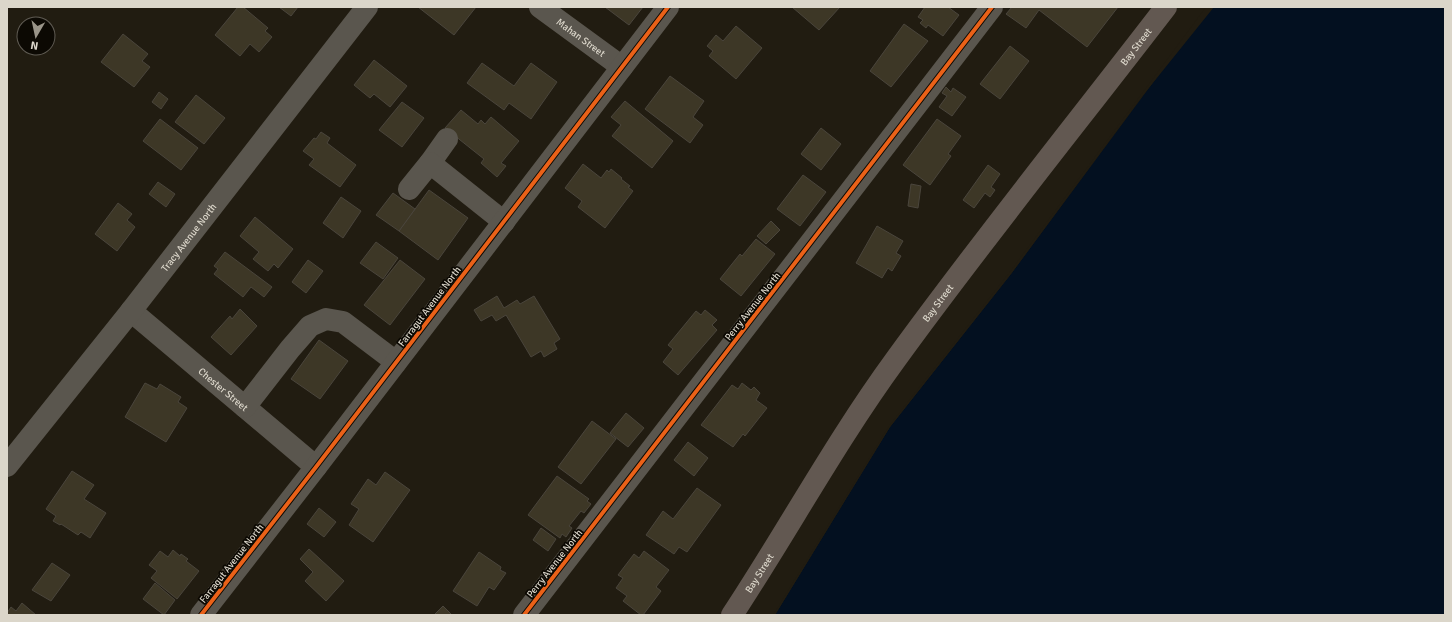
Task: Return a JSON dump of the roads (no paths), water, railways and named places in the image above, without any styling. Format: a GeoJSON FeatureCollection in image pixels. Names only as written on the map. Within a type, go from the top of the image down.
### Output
{"type":"FeatureCollection","features":[{"type":"Feature","properties":{"kind":"main road","name":"Bay Street"},"geometry":{"type":"LineString","coordinates":[[732,615],[847,430],[896,359],[1002,217],[1166,7]]}},
{"type":"Feature","properties":{"kind":"street","name":"Tracy Avenue North"},"geometry":{"type":"LineString","coordinates":[[7,466],[131,311],[367,7]]}},
{"type":"Feature","properties":{"kind":"street","name":"Mahan Street"},"geometry":{"type":"LineString","coordinates":[[540,7],[622,67]]}},
{"type":"Feature","properties":{"kind":"street","name":"Farragut Avenue North"},"geometry":{"type":"LineString","coordinates":[[201,615],[668,7]]}},
{"type":"Feature","properties":{"kind":"street","name":"Perry Avenue North"},"geometry":{"type":"LineString","coordinates":[[524,615],[992,7]]}},
{"type":"Feature","properties":{"kind":"street"},"geometry":{"type":"LineString","coordinates":[[409,189],[447,139]]}},
{"type":"Feature","properties":{"kind":"street"},"geometry":{"type":"LineString","coordinates":[[430,163],[504,222]]}},
{"type":"Feature","properties":{"kind":"street","name":"Chester Street"},"geometry":{"type":"LineString","coordinates":[[131,311],[316,467]]}},
{"type":"Feature","properties":{"kind":"street"},"geometry":{"type":"LineString","coordinates":[[245,407],[290,349],[310,326],[326,319],[343,322],[396,362]]}},
{"type":"Feature","properties":{"kind":"water"},"geometry":{"type":"Polygon","coordinates":[[[1209,7],[1445,7],[1445,615],[775,615],[890,427],[1011,274],[1209,7]]]}}]}
